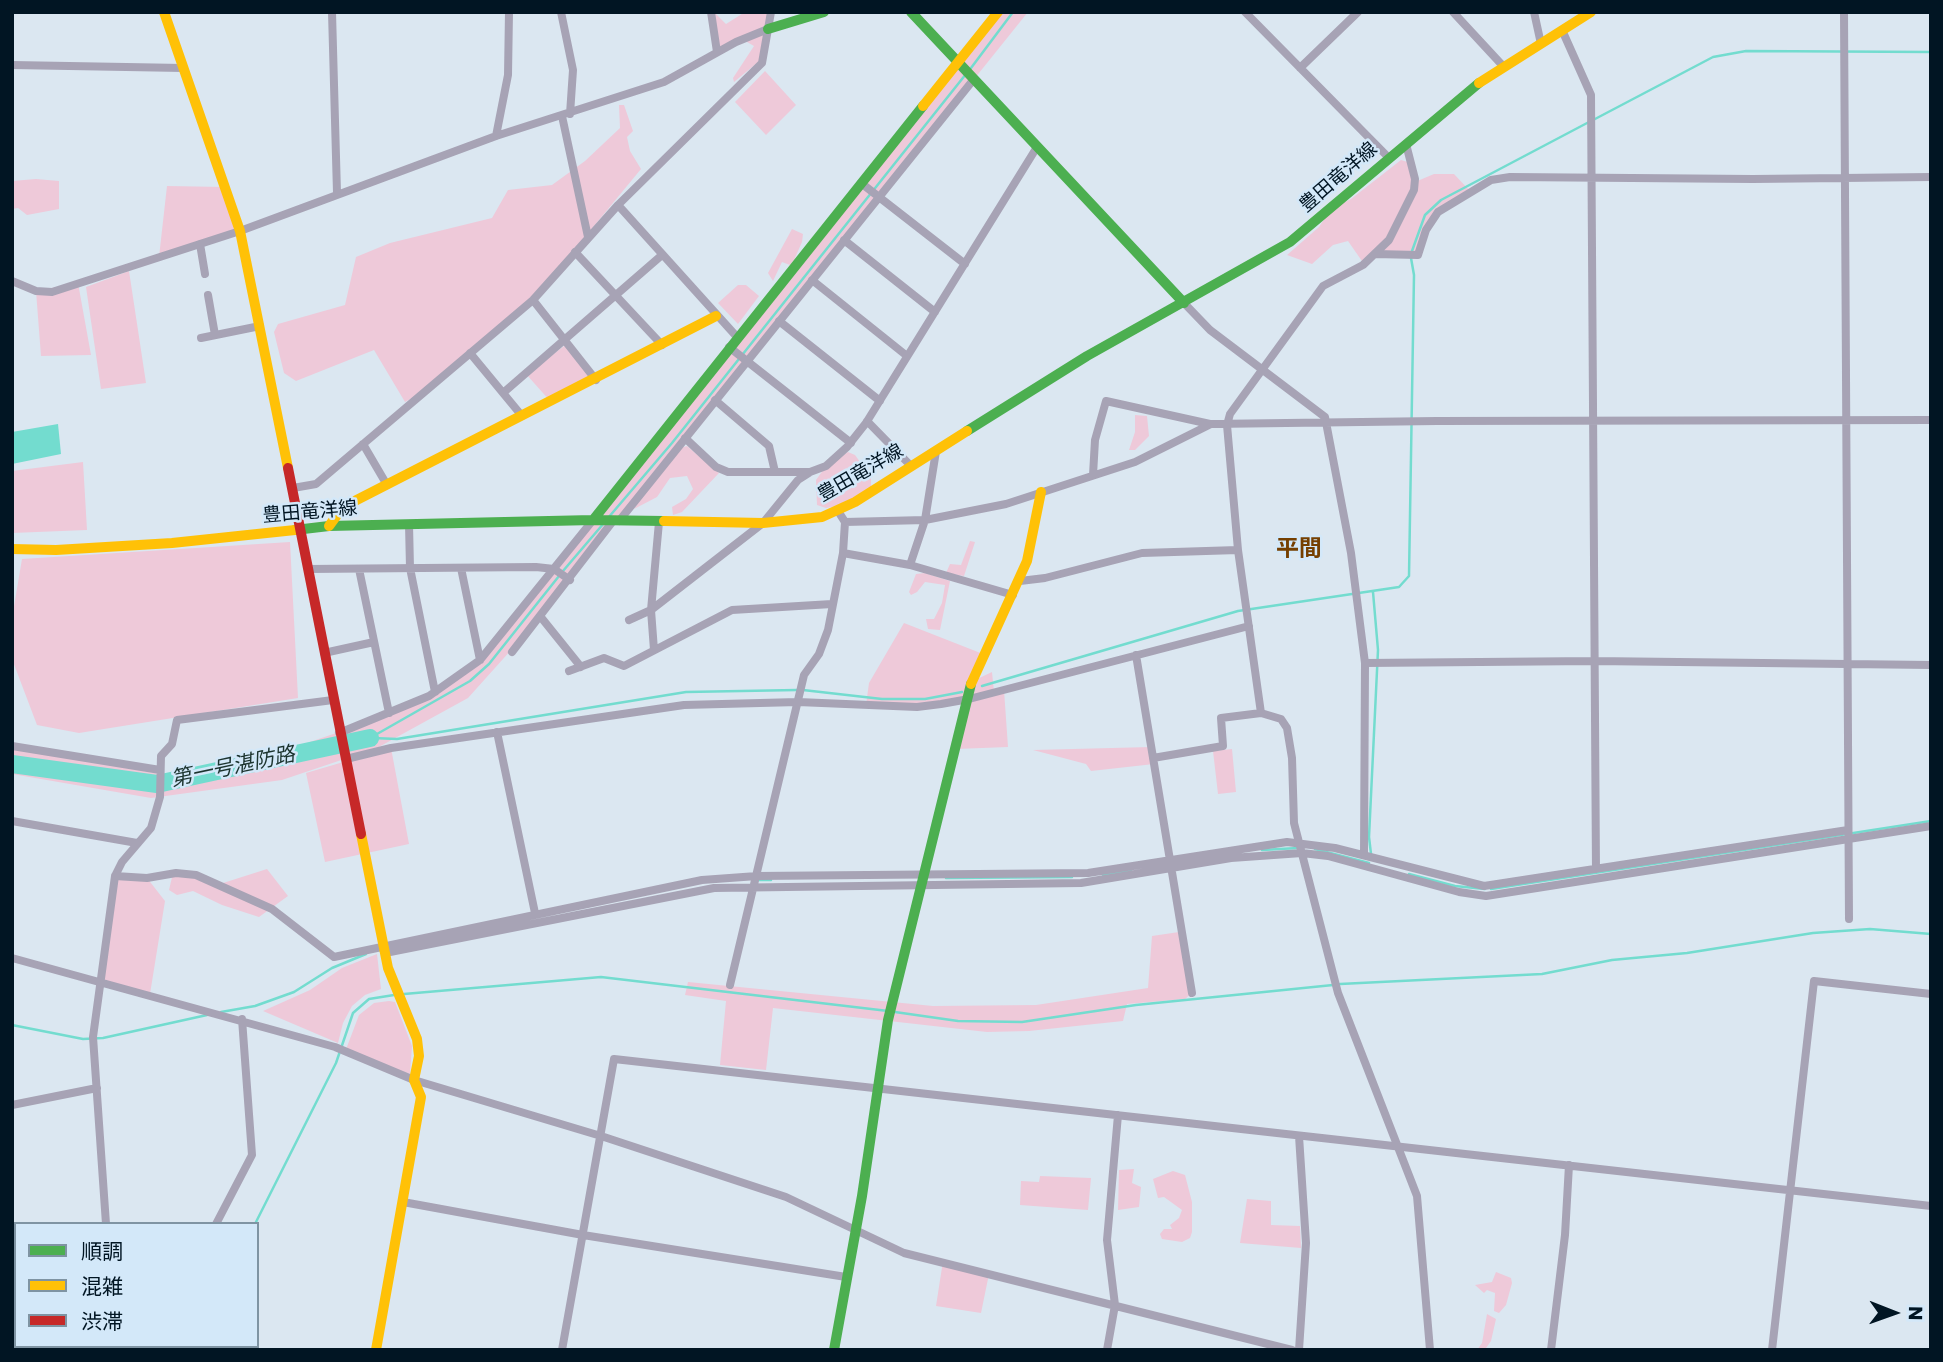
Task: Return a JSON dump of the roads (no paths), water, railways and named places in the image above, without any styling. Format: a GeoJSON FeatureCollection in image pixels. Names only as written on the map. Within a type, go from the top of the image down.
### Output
{"type":"FeatureCollection","features":[{"type":"Feature","properties":{"kind":"street"},"geometry":{"type":"LineString","coordinates":[[164,12],[240,231],[384,949],[416,1039],[419,1056],[414,1080],[421,1097],[420,1110],[376,1350]]}},
{"type":"Feature","properties":{"kind":"street"},"geometry":{"type":"LineString","coordinates":[[332,12],[337,193]]}},
{"type":"Feature","properties":{"kind":"street"},"geometry":{"type":"LineString","coordinates":[[496,136],[508,75],[509,12]]}},
{"type":"Feature","properties":{"kind":"street"},"geometry":{"type":"LineString","coordinates":[[561,12],[573,70],[566,115],[588,237]]}},
{"type":"Feature","properties":{"kind":"street"},"geometry":{"type":"LineString","coordinates":[[711,12],[717,52]]}},
{"type":"Feature","properties":{"kind":"street"},"geometry":{"type":"LineString","coordinates":[[293,488],[316,484],[533,300],[618,205],[762,63],[771,12]]}},
{"type":"Feature","properties":{"kind":"street"},"geometry":{"type":"LineString","coordinates":[[12,281],[36,291],[52,292],[240,231],[496,136],[664,82],[717,52],[768,29],[824,12]]}},
{"type":"Feature","properties":{"kind":"street"},"geometry":{"type":"LineString","coordinates":[[911,12],[1210,330],[1325,417],[1351,553],[1365,663],[1364,855]]}},
{"type":"Feature","properties":{"kind":"street"},"geometry":{"type":"LineString","coordinates":[[339,733],[435,692],[480,660],[998,12]]}},
{"type":"Feature","properties":{"kind":"street"},"geometry":{"type":"LineString","coordinates":[[1245,12],[1389,158]]}},
{"type":"Feature","properties":{"kind":"street"},"geometry":{"type":"LineString","coordinates":[[1300,68],[1358,12]]}},
{"type":"Feature","properties":{"kind":"street"},"geometry":{"type":"LineString","coordinates":[[1453,12],[1503,66]]}},
{"type":"Feature","properties":{"kind":"street"},"geometry":{"type":"LineString","coordinates":[[1534,12],[1541,44]]}},
{"type":"Feature","properties":{"kind":"street","name":"豊田竜洋線"},"geometry":{"type":"LineString","coordinates":[[12,549],[57,550],[197,541],[329,526],[593,520],[763,523],[822,517],[838,511],[1087,356],[1290,242],[1503,66],[1591,12]]}},
{"type":"Feature","properties":{"kind":"street"},"geometry":{"type":"LineString","coordinates":[[1844,12],[1849,919]]}},
{"type":"Feature","properties":{"kind":"street"},"geometry":{"type":"LineString","coordinates":[[1562,30],[1591,94],[1594,176],[1595,869]]}},
{"type":"Feature","properties":{"kind":"street"},"geometry":{"type":"LineString","coordinates":[[12,65],[183,68]]}},
{"type":"Feature","properties":{"kind":"street"},"geometry":{"type":"LineString","coordinates":[[512,652],[974,79]]}},
{"type":"Feature","properties":{"kind":"street"},"geometry":{"type":"LineString","coordinates":[[1261,713],[1238,550],[1227,425],[1230,414],[1323,286],[1338,276],[1354,271],[1389,240],[1414,190],[1415,179],[1406,144]]}},
{"type":"Feature","properties":{"kind":"street"},"geometry":{"type":"LineString","coordinates":[[629,620],[651,610],[763,523],[797,480],[825,466],[851,443],[880,401],[1037,147]]}},
{"type":"Feature","properties":{"kind":"street"},"geometry":{"type":"LineString","coordinates":[[1375,254],[1418,255],[1426,230],[1438,212],[1491,180],[1594,176],[1753,180],[1931,177]]}},
{"type":"Feature","properties":{"kind":"street"},"geometry":{"type":"LineString","coordinates":[[861,183],[964,264]]}},
{"type":"Feature","properties":{"kind":"street"},"geometry":{"type":"LineString","coordinates":[[618,205],[737,337]]}},
{"type":"Feature","properties":{"kind":"street"},"geometry":{"type":"LineString","coordinates":[[844,240],[935,312]]}},
{"type":"Feature","properties":{"kind":"street"},"geometry":{"type":"LineString","coordinates":[[200,244],[205,274]]}},
{"type":"Feature","properties":{"kind":"street"},"geometry":{"type":"LineString","coordinates":[[575,252],[662,345]]}},
{"type":"Feature","properties":{"kind":"street"},"geometry":{"type":"LineString","coordinates":[[503,393],[662,256]]}},
{"type":"Feature","properties":{"kind":"street"},"geometry":{"type":"LineString","coordinates":[[812,280],[907,356]]}},
{"type":"Feature","properties":{"kind":"street"},"geometry":{"type":"LineString","coordinates":[[208,295],[215,335]]}},
{"type":"Feature","properties":{"kind":"street"},"geometry":{"type":"LineString","coordinates":[[533,300],[596,380]]}},
{"type":"Feature","properties":{"kind":"street"},"geometry":{"type":"LineString","coordinates":[[329,526],[344,507],[596,380],[716,316]]}},
{"type":"Feature","properties":{"kind":"street"},"geometry":{"type":"LineString","coordinates":[[779,321],[880,401]]}},
{"type":"Feature","properties":{"kind":"street"},"geometry":{"type":"LineString","coordinates":[[201,338],[260,326]]}},
{"type":"Feature","properties":{"kind":"street"},"geometry":{"type":"LineString","coordinates":[[729,347],[851,443]]}},
{"type":"Feature","properties":{"kind":"street"},"geometry":{"type":"LineString","coordinates":[[470,353],[522,416]]}},
{"type":"Feature","properties":{"kind":"street"},"geometry":{"type":"LineString","coordinates":[[715,400],[769,446],[775,472]]}},
{"type":"Feature","properties":{"kind":"street"},"geometry":{"type":"LineString","coordinates":[[1093,475],[1095,440],[1106,401],[1211,424],[1227,425],[1931,420]]}},
{"type":"Feature","properties":{"kind":"street"},"geometry":{"type":"LineString","coordinates":[[867,421],[911,466]]}},
{"type":"Feature","properties":{"kind":"street"},"geometry":{"type":"LineString","coordinates":[[845,522],[925,520],[961,515],[1135,462],[1211,424]]}},
{"type":"Feature","properties":{"kind":"street"},"geometry":{"type":"LineString","coordinates":[[685,438],[716,467],[728,472],[810,472]]}},
{"type":"Feature","properties":{"kind":"street"},"geometry":{"type":"LineString","coordinates":[[363,444],[387,485]]}},
{"type":"Feature","properties":{"kind":"street"},"geometry":{"type":"LineString","coordinates":[[910,565],[925,520],[936,451]]}},
{"type":"Feature","properties":{"kind":"street"},"geometry":{"type":"LineString","coordinates":[[834,1350],[888,1020],[972,679],[1020,581],[1033,539],[1041,492]]}},
{"type":"Feature","properties":{"kind":"street"},"geometry":{"type":"LineString","coordinates":[[730,985],[804,675],[819,654],[828,630],[843,553],[845,522],[838,511]]}},
{"type":"Feature","properties":{"kind":"street"},"geometry":{"type":"LineString","coordinates":[[654,650],[651,610],[659,522]]}},
{"type":"Feature","properties":{"kind":"street"},"geometry":{"type":"LineString","coordinates":[[410,524],[410,568],[435,692]]}},
{"type":"Feature","properties":{"kind":"street"},"geometry":{"type":"LineString","coordinates":[[1020,581],[1045,578],[1142,553],[1238,550]]}},
{"type":"Feature","properties":{"kind":"street"},"geometry":{"type":"LineString","coordinates":[[843,553],[910,565],[1013,596]]}},
{"type":"Feature","properties":{"kind":"street"},"geometry":{"type":"LineString","coordinates":[[461,568],[480,660]]}},
{"type":"Feature","properties":{"kind":"street"},"geometry":{"type":"LineString","coordinates":[[308,569],[554,569],[570,580]]}},
{"type":"Feature","properties":{"kind":"street"},"geometry":{"type":"LineString","coordinates":[[359,569],[388,713]]}},
{"type":"Feature","properties":{"kind":"street"},"geometry":{"type":"LineString","coordinates":[[569,671],[604,658],[624,666],[732,610],[832,604]]}},
{"type":"Feature","properties":{"kind":"street"},"geometry":{"type":"LineString","coordinates":[[540,617],[581,667]]}},
{"type":"Feature","properties":{"kind":"street"},"geometry":{"type":"LineString","coordinates":[[346,759],[391,748],[684,705],[798,702],[917,707],[969,699],[1249,626]]}},
{"type":"Feature","properties":{"kind":"street"},"geometry":{"type":"LineString","coordinates":[[324,653],[374,642]]}},
{"type":"Feature","properties":{"kind":"street"},"geometry":{"type":"LineString","coordinates":[[1136,656],[1192,993]]}},
{"type":"Feature","properties":{"kind":"street"},"geometry":{"type":"LineString","coordinates":[[1365,663],[1594,661],[1931,665]]}},
{"type":"Feature","properties":{"kind":"street"},"geometry":{"type":"LineString","coordinates":[[106,1222],[93,1037],[115,876],[137,843],[151,828],[160,797],[161,756],[172,744],[177,720],[333,700]]}},
{"type":"Feature","properties":{"kind":"street"},"geometry":{"type":"LineString","coordinates":[[1153,758],[1223,746],[1221,718],[1261,713],[1281,719],[1287,728],[1292,758],[1292,806],[1299,843],[1339,993],[1413,1180],[1419,1209],[1430,1350]]}},
{"type":"Feature","properties":{"kind":"street"},"geometry":{"type":"LineString","coordinates":[[497,732],[535,913]]}},
{"type":"Feature","properties":{"kind":"street"},"geometry":{"type":"LineString","coordinates":[[12,746],[160,772]]}},
{"type":"Feature","properties":{"kind":"street"},"geometry":{"type":"LineString","coordinates":[[12,821],[137,843]]}},
{"type":"Feature","properties":{"kind":"street"},"geometry":{"type":"LineString","coordinates":[[115,876],[148,878],[176,873],[196,875],[272,909],[334,957],[689,892],[754,885],[1088,873],[1260,844],[1299,843],[1364,855],[1484,886],[1848,835],[1931,826]]}},
{"type":"Feature","properties":{"kind":"street"},"geometry":{"type":"LineString","coordinates":[[384,949],[535,913],[702,880],[757,876],[1082,883],[1262,854],[1302,853],[1328,856],[1459,892],[1486,896],[1848,835]]}},
{"type":"Feature","properties":{"kind":"street"},"geometry":{"type":"LineString","coordinates":[[12,958],[242,1019],[335,1047],[414,1080],[601,1136],[786,1197],[904,1253],[1292,1350]]}},
{"type":"Feature","properties":{"kind":"street"},"geometry":{"type":"LineString","coordinates":[[1772,1350],[1814,981],[1931,994]]}},
{"type":"Feature","properties":{"kind":"street"},"geometry":{"type":"LineString","coordinates":[[217,1222],[252,1155],[242,1019]]}},
{"type":"Feature","properties":{"kind":"street"},"geometry":{"type":"LineString","coordinates":[[562,1350],[614,1059],[1931,1206]]}},
{"type":"Feature","properties":{"kind":"street"},"geometry":{"type":"LineString","coordinates":[[12,1105],[97,1088]]}},
{"type":"Feature","properties":{"kind":"street"},"geometry":{"type":"LineString","coordinates":[[1107,1350],[1115,1305],[1107,1240],[1118,1115]]}},
{"type":"Feature","properties":{"kind":"street"},"geometry":{"type":"LineString","coordinates":[[1299,1136],[1306,1243],[1299,1350]]}},
{"type":"Feature","properties":{"kind":"street"},"geometry":{"type":"LineString","coordinates":[[1550,1350],[1564,1244],[1569,1165]]}},
{"type":"Feature","properties":{"kind":"street"},"geometry":{"type":"LineString","coordinates":[[403,1202],[583,1235],[846,1277]]}},
{"type":"Feature","properties":{"kind":"waterway"},"geometry":{"type":"LineString","coordinates":[[971,68],[1013,12]]}},
{"type":"Feature","properties":{"kind":"waterway"},"geometry":{"type":"LineString","coordinates":[[1595,119],[1713,57],[1746,51],[1931,52]]}},
{"type":"Feature","properties":{"kind":"waterway"},"geometry":{"type":"LineString","coordinates":[[608,518],[672,443],[966,74]]}},
{"type":"Feature","properties":{"kind":"waterway"},"geometry":{"type":"LineString","coordinates":[[1412,251],[1425,215],[1441,200],[1589,122]]}},
{"type":"Feature","properties":{"kind":"waterway"},"geometry":{"type":"LineString","coordinates":[[982,686],[1238,611],[1399,587],[1409,576],[1414,275],[1411,258]]}},
{"type":"Feature","properties":{"kind":"waterway"},"geometry":{"type":"LineString","coordinates":[[563,571],[604,523]]}},
{"type":"Feature","properties":{"kind":"waterway"},"geometry":{"type":"LineString","coordinates":[[370,738],[470,681],[489,664],[559,576]]}},
{"type":"Feature","properties":{"kind":"waterway"},"geometry":{"type":"LineString","coordinates":[[1371,854],[1369,837],[1378,650],[1373,592]]}},
{"type":"Feature","properties":{"kind":"waterway"},"geometry":{"type":"LineString","coordinates":[[373,738],[397,739],[686,692],[797,690]]}},
{"type":"Feature","properties":{"kind":"waterway"},"geometry":{"type":"LineString","coordinates":[[803,690],[882,699],[925,699],[962,692]]}},
{"type":"Feature","properties":{"kind":"waterway","name":"第一号湛防路"},"geometry":{"type":"LineString","coordinates":[[12,764],[157,784],[370,738]]}},
{"type":"Feature","properties":{"kind":"waterway"},"geometry":{"type":"LineString","coordinates":[[1491,889],[1931,821]]}},
{"type":"Feature","properties":{"kind":"waterway"},"geometry":{"type":"LineString","coordinates":[[1262,850],[1298,848]]}},
{"type":"Feature","properties":{"kind":"waterway"},"geometry":{"type":"LineString","coordinates":[[1315,849],[1369,863]]}},
{"type":"Feature","properties":{"kind":"waterway"},"geometry":{"type":"LineString","coordinates":[[1103,875],[1131,870]]}},
{"type":"Feature","properties":{"kind":"waterway"},"geometry":{"type":"LineString","coordinates":[[1409,874],[1455,886],[1485,889]]}},
{"type":"Feature","properties":{"kind":"waterway"},"geometry":{"type":"LineString","coordinates":[[946,878],[1072,877]]}},
{"type":"Feature","properties":{"kind":"waterway"},"geometry":{"type":"LineString","coordinates":[[757,880],[771,880]]}},
{"type":"Feature","properties":{"kind":"waterway"},"geometry":{"type":"LineString","coordinates":[[1340,984],[1542,974],[1612,960],[1687,953],[1813,933],[1870,929],[1931,934]]}},
{"type":"Feature","properties":{"kind":"waterway"},"geometry":{"type":"LineString","coordinates":[[221,1012],[255,1006],[294,992],[332,968],[366,954]]}},
{"type":"Feature","properties":{"kind":"waterway"},"geometry":{"type":"LineString","coordinates":[[404,994],[601,977],[888,1011]]}},
{"type":"Feature","properties":{"kind":"waterway"},"geometry":{"type":"LineString","coordinates":[[895,1012],[958,1021],[1022,1022],[1136,1005],[1333,985]]}},
{"type":"Feature","properties":{"kind":"waterway"},"geometry":{"type":"LineString","coordinates":[[256,1222],[336,1063],[353,1013],[369,999],[394,995]]}},
{"type":"Feature","properties":{"kind":"waterway"},"geometry":{"type":"LineString","coordinates":[[12,1025],[83,1039],[103,1038],[207,1015]]}},
{"type":"Feature","properties":{"kind":"district","name":"平間"},"geometry":{"type":"Point","coordinates":[1299,550]}}]}
